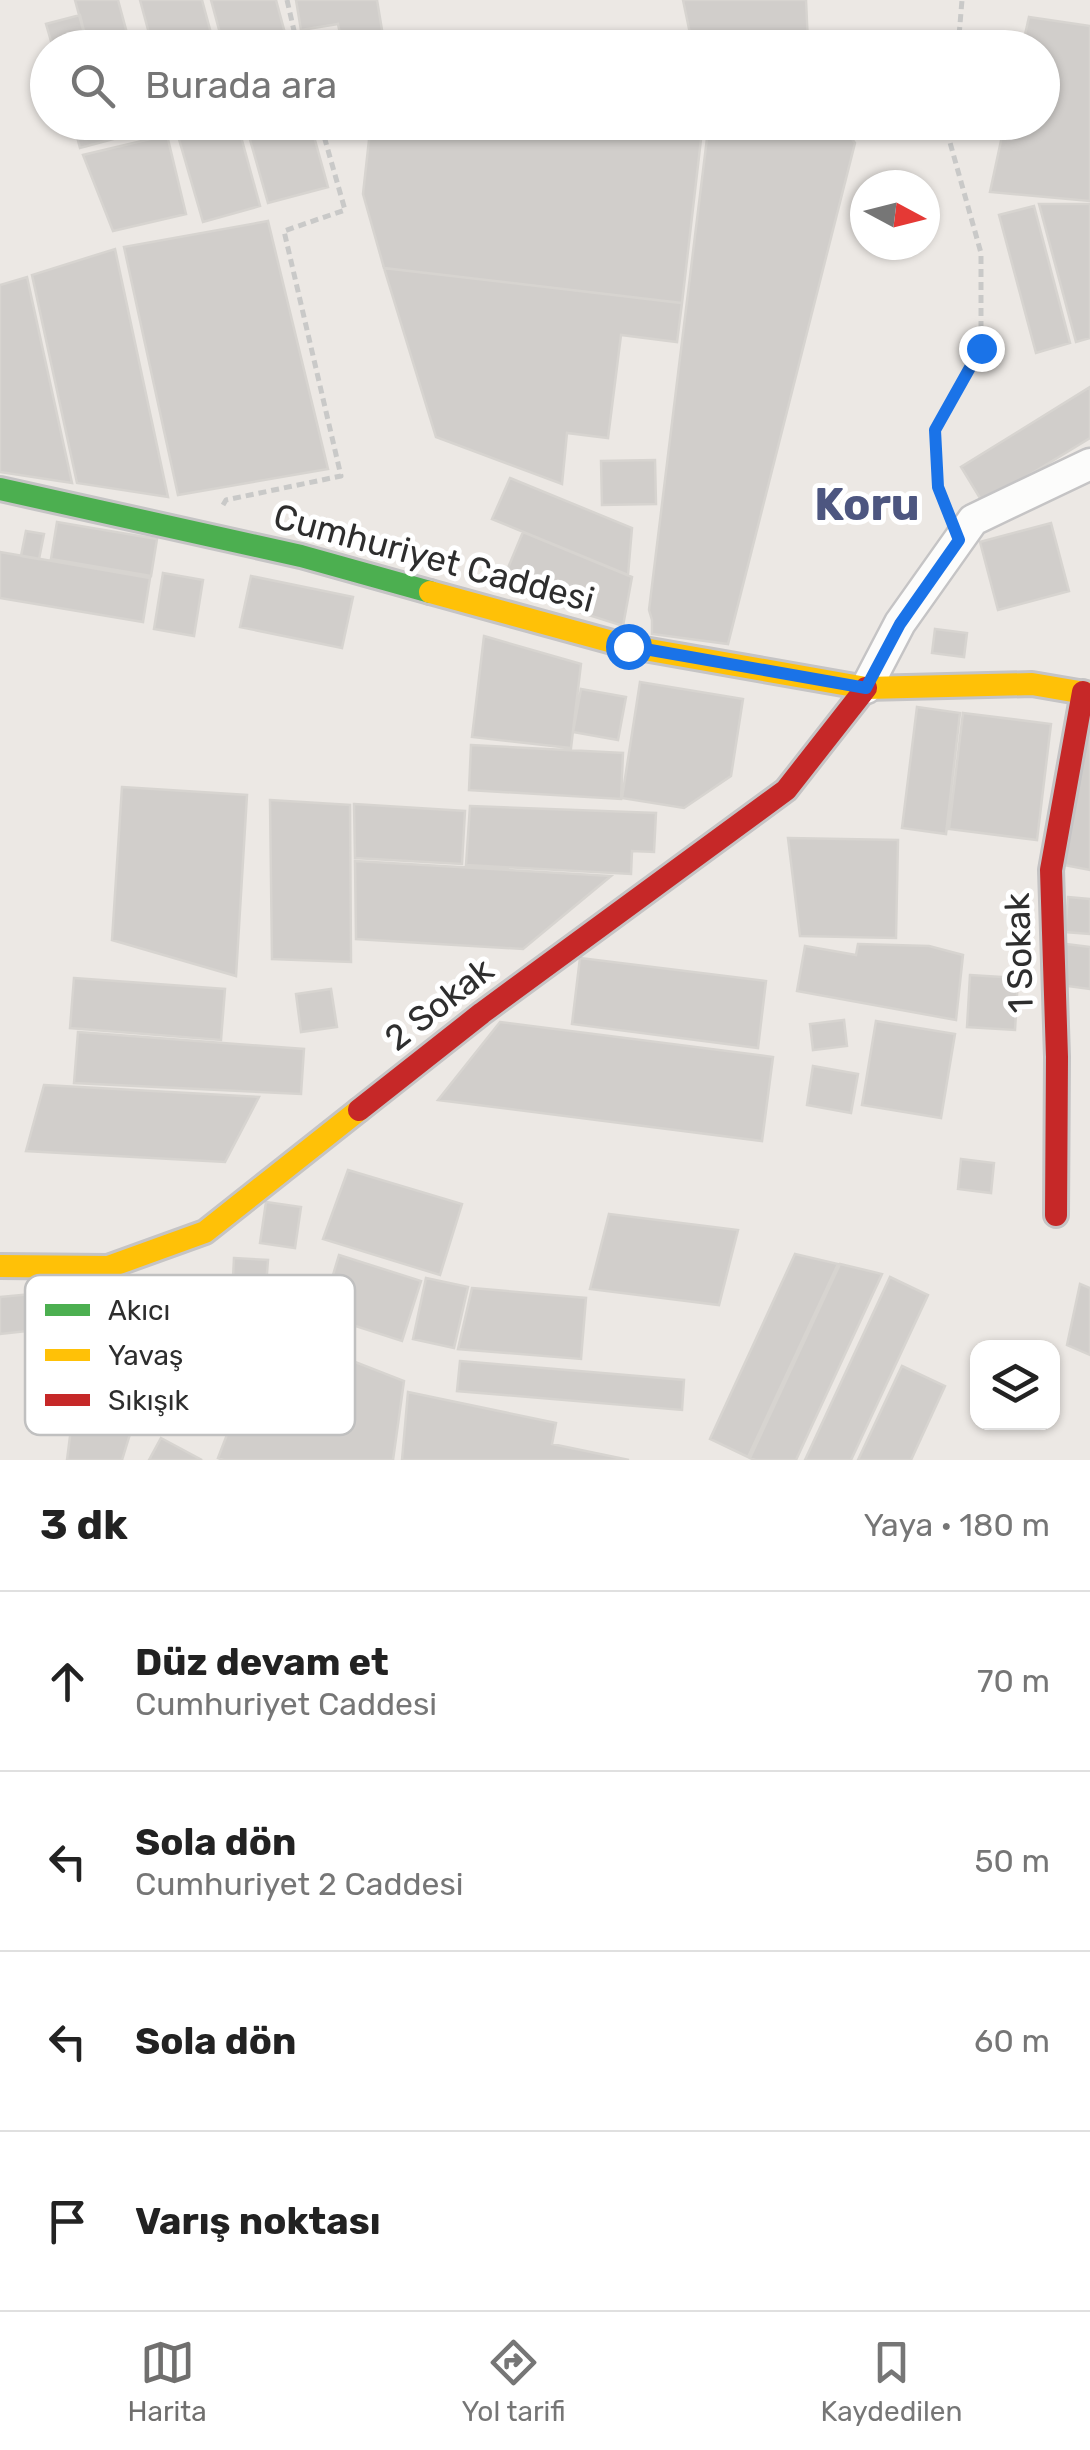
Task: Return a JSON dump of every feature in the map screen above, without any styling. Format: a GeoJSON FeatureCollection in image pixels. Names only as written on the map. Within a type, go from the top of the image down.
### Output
{"type":"FeatureCollection","features":[{"type":"Feature","properties":{"kind":"street"},"geometry":{"type":"LineString","coordinates":[[866,688],[900,624],[973,520],[1090,464]]}},
{"type":"Feature","properties":{"kind":"street","name":"Cumhuriyet Caddesi"},"geometry":{"type":"LineString","coordinates":[[0,489],[301,556],[628,646],[866,688],[1032,684],[1086,693]]}},
{"type":"Feature","properties":{"kind":"street","name":"2 Sokak"},"geometry":{"type":"LineString","coordinates":[[0,1266],[108,1268],[205,1232],[482,1013],[786,790],[866,688]]}},
{"type":"Feature","properties":{"kind":"street","name":"1 Sokak"},"geometry":{"type":"LineString","coordinates":[[1056,1215],[1057,1057],[1051,870],[1086,693]]}},
{"type":"Feature","properties":{"kind":"path"},"geometry":{"type":"LineString","coordinates":[[287,0],[294,30]]}},
{"type":"Feature","properties":{"kind":"path"},"geometry":{"type":"LineString","coordinates":[[960,30],[962,0]]}},
{"type":"Feature","properties":{"kind":"path"},"geometry":{"type":"LineString","coordinates":[[210,535],[226,500],[341,476],[284,231],[344,210],[325,140]]}},
{"type":"Feature","properties":{"kind":"path"},"geometry":{"type":"LineString","coordinates":[[949,140],[981,253],[981,348],[935,430],[938,487],[959,540]]}},
{"type":"Feature","properties":{"kind":"building"},"geometry":{"type":"Polygon","coordinates":[[[75,0],[118,0],[126,30],[83,30],[75,0]]]}},
{"type":"Feature","properties":{"kind":"building"},"geometry":{"type":"Polygon","coordinates":[[[140,0],[202,0],[210,30],[148,30],[140,0]]]}},
{"type":"Feature","properties":{"kind":"building"},"geometry":{"type":"Polygon","coordinates":[[[211,0],[276,0],[284,30],[219,30],[211,0]]]}},
{"type":"Feature","properties":{"kind":"building"},"geometry":{"type":"Polygon","coordinates":[[[296,0],[377,0],[382,30],[339,30],[338,24],[301,30],[296,0]]]}},
{"type":"Feature","properties":{"kind":"building"},"geometry":{"type":"Polygon","coordinates":[[[683,0],[806,0],[807,30],[689,30],[683,0]]]}},
{"type":"Feature","properties":{"kind":"building"},"geometry":{"type":"Polygon","coordinates":[[[80,15],[84,30],[48,30],[46,24],[80,15]]]}},
{"type":"Feature","properties":{"kind":"building"},"geometry":{"type":"Polygon","coordinates":[[[1029,17],[1090,26],[1090,201],[990,192],[1001,140],[1060,140],[1060,30],[1026,30],[1029,17]]]}},
{"type":"Feature","properties":{"kind":"building"},"geometry":{"type":"Polygon","coordinates":[[[78,140],[109,140],[80,148],[78,140]]]}},
{"type":"Feature","properties":{"kind":"building"},"geometry":{"type":"Polygon","coordinates":[[[146,140],[168,140],[186,214],[113,231],[83,155],[146,140]]]}},
{"type":"Feature","properties":{"kind":"building"},"geometry":{"type":"Polygon","coordinates":[[[179,140],[242,140],[260,206],[203,222],[179,140]]]}},
{"type":"Feature","properties":{"kind":"building"},"geometry":{"type":"Polygon","coordinates":[[[250,140],[315,140],[328,187],[268,203],[250,140]]]}},
{"type":"Feature","properties":{"kind":"building"},"geometry":{"type":"Polygon","coordinates":[[[369,140],[701,140],[682,303],[384,268],[363,194],[369,140]]]}},
{"type":"Feature","properties":{"kind":"building"},"geometry":{"type":"Polygon","coordinates":[[[707,140],[853,140],[728,644],[652,634],[649,610],[707,140]]]}},
{"type":"Feature","properties":{"kind":"building"},"geometry":{"type":"Polygon","coordinates":[[[1039,204],[1090,204],[1090,338],[1076,342],[1039,204]]]}},
{"type":"Feature","properties":{"kind":"building"},"geometry":{"type":"Polygon","coordinates":[[[1034,206],[1070,343],[1036,353],[999,215],[1034,206]]]}},
{"type":"Feature","properties":{"kind":"building"},"geometry":{"type":"Polygon","coordinates":[[[268,221],[328,469],[178,495],[124,247],[268,221]]]}},
{"type":"Feature","properties":{"kind":"building"},"geometry":{"type":"Polygon","coordinates":[[[115,249],[168,497],[77,483],[32,275],[115,249]]]}},
{"type":"Feature","properties":{"kind":"building"},"geometry":{"type":"Polygon","coordinates":[[[384,268],[682,303],[677,342],[621,335],[608,438],[567,433],[562,484],[436,437],[384,268]]]}},
{"type":"Feature","properties":{"kind":"building"},"geometry":{"type":"Polygon","coordinates":[[[27,277],[72,483],[0,472],[0,285],[27,277]]]}},
{"type":"Feature","properties":{"kind":"building"},"geometry":{"type":"Polygon","coordinates":[[[1090,387],[1090,438],[983,503],[961,467],[1090,387]]]}},
{"type":"Feature","properties":{"kind":"building"},"geometry":{"type":"Polygon","coordinates":[[[655,460],[656,504],[602,505],[601,461],[655,460]]]}},
{"type":"Feature","properties":{"kind":"building"},"geometry":{"type":"Polygon","coordinates":[[[510,478],[632,528],[628,575],[492,519],[510,478]]]}},
{"type":"Feature","properties":{"kind":"building"},"geometry":{"type":"Polygon","coordinates":[[[57,522],[157,539],[151,576],[51,559],[57,522]]]}},
{"type":"Feature","properties":{"kind":"building"},"geometry":{"type":"Polygon","coordinates":[[[1051,523],[1069,591],[998,610],[980,542],[1051,523]]]}},
{"type":"Feature","properties":{"kind":"building"},"geometry":{"type":"Polygon","coordinates":[[[26,531],[44,534],[39,559],[21,556],[26,531]]]}},
{"type":"Feature","properties":{"kind":"building"},"geometry":{"type":"Polygon","coordinates":[[[523,532],[632,577],[623,626],[500,587],[523,532]]]}},
{"type":"Feature","properties":{"kind":"building"},"geometry":{"type":"Polygon","coordinates":[[[0,552],[150,578],[143,622],[0,598],[0,552]]]}},
{"type":"Feature","properties":{"kind":"building"},"geometry":{"type":"Polygon","coordinates":[[[163,573],[203,580],[194,636],[154,629],[163,573]]]}},
{"type":"Feature","properties":{"kind":"building"},"geometry":{"type":"Polygon","coordinates":[[[251,576],[353,597],[342,648],[240,627],[251,576]]]}},
{"type":"Feature","properties":{"kind":"building"},"geometry":{"type":"Polygon","coordinates":[[[935,629],[967,633],[964,657],[932,653],[935,629]]]}},
{"type":"Feature","properties":{"kind":"building"},"geometry":{"type":"Polygon","coordinates":[[[484,636],[581,664],[571,748],[472,737],[484,636]]]}},
{"type":"Feature","properties":{"kind":"building"},"geometry":{"type":"Polygon","coordinates":[[[640,682],[743,699],[731,776],[684,808],[622,798],[640,682]]]}},
{"type":"Feature","properties":{"kind":"building"},"geometry":{"type":"Polygon","coordinates":[[[581,689],[626,697],[618,740],[573,732],[581,689]]]}},
{"type":"Feature","properties":{"kind":"building"},"geometry":{"type":"Polygon","coordinates":[[[917,707],[960,713],[946,834],[902,828],[917,707]]]}},
{"type":"Feature","properties":{"kind":"building"},"geometry":{"type":"Polygon","coordinates":[[[963,713],[1051,724],[1037,840],[949,829],[963,713]]]}},
{"type":"Feature","properties":{"kind":"building"},"geometry":{"type":"Polygon","coordinates":[[[1090,728],[1090,870],[1054,863],[1090,728]]]}},
{"type":"Feature","properties":{"kind":"building"},"geometry":{"type":"Polygon","coordinates":[[[471,745],[623,753],[621,799],[469,790],[471,745]]]}},
{"type":"Feature","properties":{"kind":"building"},"geometry":{"type":"Polygon","coordinates":[[[122,787],[247,795],[236,976],[112,940],[122,787]]]}},
{"type":"Feature","properties":{"kind":"building"},"geometry":{"type":"Polygon","coordinates":[[[270,800],[350,805],[351,962],[272,959],[270,800]]]}},
{"type":"Feature","properties":{"kind":"building"},"geometry":{"type":"Polygon","coordinates":[[[354,804],[465,811],[462,864],[355,858],[354,804]]]}},
{"type":"Feature","properties":{"kind":"building"},"geometry":{"type":"Polygon","coordinates":[[[470,806],[656,813],[654,852],[632,851],[631,874],[466,865],[470,806]]]}},
{"type":"Feature","properties":{"kind":"building"},"geometry":{"type":"Polygon","coordinates":[[[788,838],[898,840],[896,938],[800,936],[788,838]]]}},
{"type":"Feature","properties":{"kind":"building"},"geometry":{"type":"Polygon","coordinates":[[[355,861],[611,876],[523,949],[356,939],[355,861]]]}},
{"type":"Feature","properties":{"kind":"building"},"geometry":{"type":"Polygon","coordinates":[[[1068,897],[1090,899],[1090,934],[1065,932],[1068,897]]]}},
{"type":"Feature","properties":{"kind":"building"},"geometry":{"type":"Polygon","coordinates":[[[858,944],[929,946],[963,955],[956,1020],[797,991],[805,946],[856,955],[858,944]]]}},
{"type":"Feature","properties":{"kind":"building"},"geometry":{"type":"Polygon","coordinates":[[[1066,944],[1090,947],[1090,989],[1060,985],[1066,944]]]}},
{"type":"Feature","properties":{"kind":"building"},"geometry":{"type":"Polygon","coordinates":[[[580,958],[766,981],[758,1048],[572,1024],[580,958]]]}},
{"type":"Feature","properties":{"kind":"building"},"geometry":{"type":"Polygon","coordinates":[[[970,975],[1018,978],[1015,1030],[967,1027],[970,975]]]}},
{"type":"Feature","properties":{"kind":"building"},"geometry":{"type":"Polygon","coordinates":[[[74,978],[225,989],[221,1040],[70,1028],[74,978]]]}},
{"type":"Feature","properties":{"kind":"building"},"geometry":{"type":"Polygon","coordinates":[[[331,989],[337,1027],[301,1032],[296,994],[331,989]]]}},
{"type":"Feature","properties":{"kind":"building"},"geometry":{"type":"Polygon","coordinates":[[[844,1020],[847,1046],[813,1050],[810,1024],[844,1020]]]}},
{"type":"Feature","properties":{"kind":"building"},"geometry":{"type":"Polygon","coordinates":[[[876,1021],[955,1034],[941,1118],[862,1105],[876,1021]]]}},
{"type":"Feature","properties":{"kind":"building"},"geometry":{"type":"Polygon","coordinates":[[[500,1022],[773,1057],[762,1141],[438,1100],[500,1022]]]}},
{"type":"Feature","properties":{"kind":"building"},"geometry":{"type":"Polygon","coordinates":[[[78,1032],[304,1049],[301,1094],[74,1083],[78,1032]]]}},
{"type":"Feature","properties":{"kind":"building"},"geometry":{"type":"Polygon","coordinates":[[[813,1066],[858,1074],[851,1113],[807,1105],[813,1066]]]}},
{"type":"Feature","properties":{"kind":"building"},"geometry":{"type":"Polygon","coordinates":[[[44,1085],[259,1097],[225,1162],[26,1151],[44,1085]]]}},
{"type":"Feature","properties":{"kind":"building"},"geometry":{"type":"Polygon","coordinates":[[[961,1159],[994,1163],[991,1193],[958,1189],[961,1159]]]}},
{"type":"Feature","properties":{"kind":"building"},"geometry":{"type":"Polygon","coordinates":[[[348,1170],[462,1204],[440,1275],[323,1239],[348,1170]]]}},
{"type":"Feature","properties":{"kind":"building"},"geometry":{"type":"Polygon","coordinates":[[[266,1202],[301,1207],[295,1248],[260,1243],[266,1202]]]}},
{"type":"Feature","properties":{"kind":"building"},"geometry":{"type":"Polygon","coordinates":[[[609,1214],[738,1230],[719,1305],[590,1289],[609,1214]]]}},
{"type":"Feature","properties":{"kind":"building"},"geometry":{"type":"Polygon","coordinates":[[[795,1254],[838,1264],[748,1457],[710,1439],[795,1254]]]}},
{"type":"Feature","properties":{"kind":"building"},"geometry":{"type":"Polygon","coordinates":[[[339,1255],[421,1281],[402,1341],[355,1326],[355,1275],[333,1275],[339,1255]]]}},
{"type":"Feature","properties":{"kind":"building"},"geometry":{"type":"Polygon","coordinates":[[[234,1258],[268,1260],[267,1275],[233,1275],[234,1258]]]}},
{"type":"Feature","properties":{"kind":"building"},"geometry":{"type":"Polygon","coordinates":[[[840,1264],[882,1274],[796,1460],[750,1458],[840,1264]]]}},
{"type":"Feature","properties":{"kind":"building"},"geometry":{"type":"Polygon","coordinates":[[[890,1277],[928,1295],[851,1460],[805,1460],[890,1277]]]}},
{"type":"Feature","properties":{"kind":"building"},"geometry":{"type":"Polygon","coordinates":[[[426,1278],[468,1287],[454,1348],[413,1339],[426,1278]]]}},
{"type":"Feature","properties":{"kind":"building"},"geometry":{"type":"Polygon","coordinates":[[[1080,1284],[1090,1288],[1090,1355],[1067,1345],[1080,1284]]]}},
{"type":"Feature","properties":{"kind":"building"},"geometry":{"type":"Polygon","coordinates":[[[472,1288],[586,1298],[581,1359],[458,1349],[472,1288]]]}},
{"type":"Feature","properties":{"kind":"building"},"geometry":{"type":"Polygon","coordinates":[[[25,1295],[25,1331],[0,1334],[0,1297],[25,1295]]]}},
{"type":"Feature","properties":{"kind":"building"},"geometry":{"type":"Polygon","coordinates":[[[460,1361],[684,1380],[682,1410],[457,1391],[460,1361]]]}},
{"type":"Feature","properties":{"kind":"building"},"geometry":{"type":"Polygon","coordinates":[[[355,1362],[404,1381],[393,1460],[218,1458],[227,1435],[355,1435],[355,1362]]]}},
{"type":"Feature","properties":{"kind":"building"},"geometry":{"type":"Polygon","coordinates":[[[902,1366],[945,1386],[911,1460],[858,1460],[902,1366]]]}},
{"type":"Feature","properties":{"kind":"building"},"geometry":{"type":"Polygon","coordinates":[[[408,1392],[556,1423],[552,1444],[629,1460],[402,1460],[408,1392]]]}},
{"type":"Feature","properties":{"kind":"building"},"geometry":{"type":"Polygon","coordinates":[[[70,1435],[130,1435],[122,1460],[67,1460],[70,1435]]]}},
{"type":"Feature","properties":{"kind":"building"},"geometry":{"type":"Polygon","coordinates":[[[161,1438],[202,1460],[149,1460],[161,1438]]]}},
{"type":"Feature","properties":{"kind":"traffic: fast"},"geometry":{"type":"LineString","coordinates":[[0,489],[301,556],[430,592]]}},
{"type":"Feature","properties":{"kind":"traffic: slow"},"geometry":{"type":"LineString","coordinates":[[430,592],[627,646],[866,688],[1032,684],[1090,694]]}},
{"type":"Feature","properties":{"kind":"traffic: slow"},"geometry":{"type":"LineString","coordinates":[[0,1266],[108,1267],[205,1232],[359,1110]]}},
{"type":"Feature","properties":{"kind":"traffic: jam"},"geometry":{"type":"LineString","coordinates":[[359,1110],[482,1013],[786,790],[866,688]]}},
{"type":"Feature","properties":{"kind":"traffic: jam"},"geometry":{"type":"LineString","coordinates":[[1056,1215],[1057,1057],[1051,870],[1083,692]]}},
{"type":"Feature","properties":{"kind":"district","name":"Koru"},"geometry":{"type":"Point","coordinates":[867,504]}},
{"type":"Feature","properties":{"kind":"route"},"geometry":{"type":"LineString","coordinates":[[628,646],[866,688],[900,624],[959,540],[938,487],[935,430],[981,348]]}}]}
